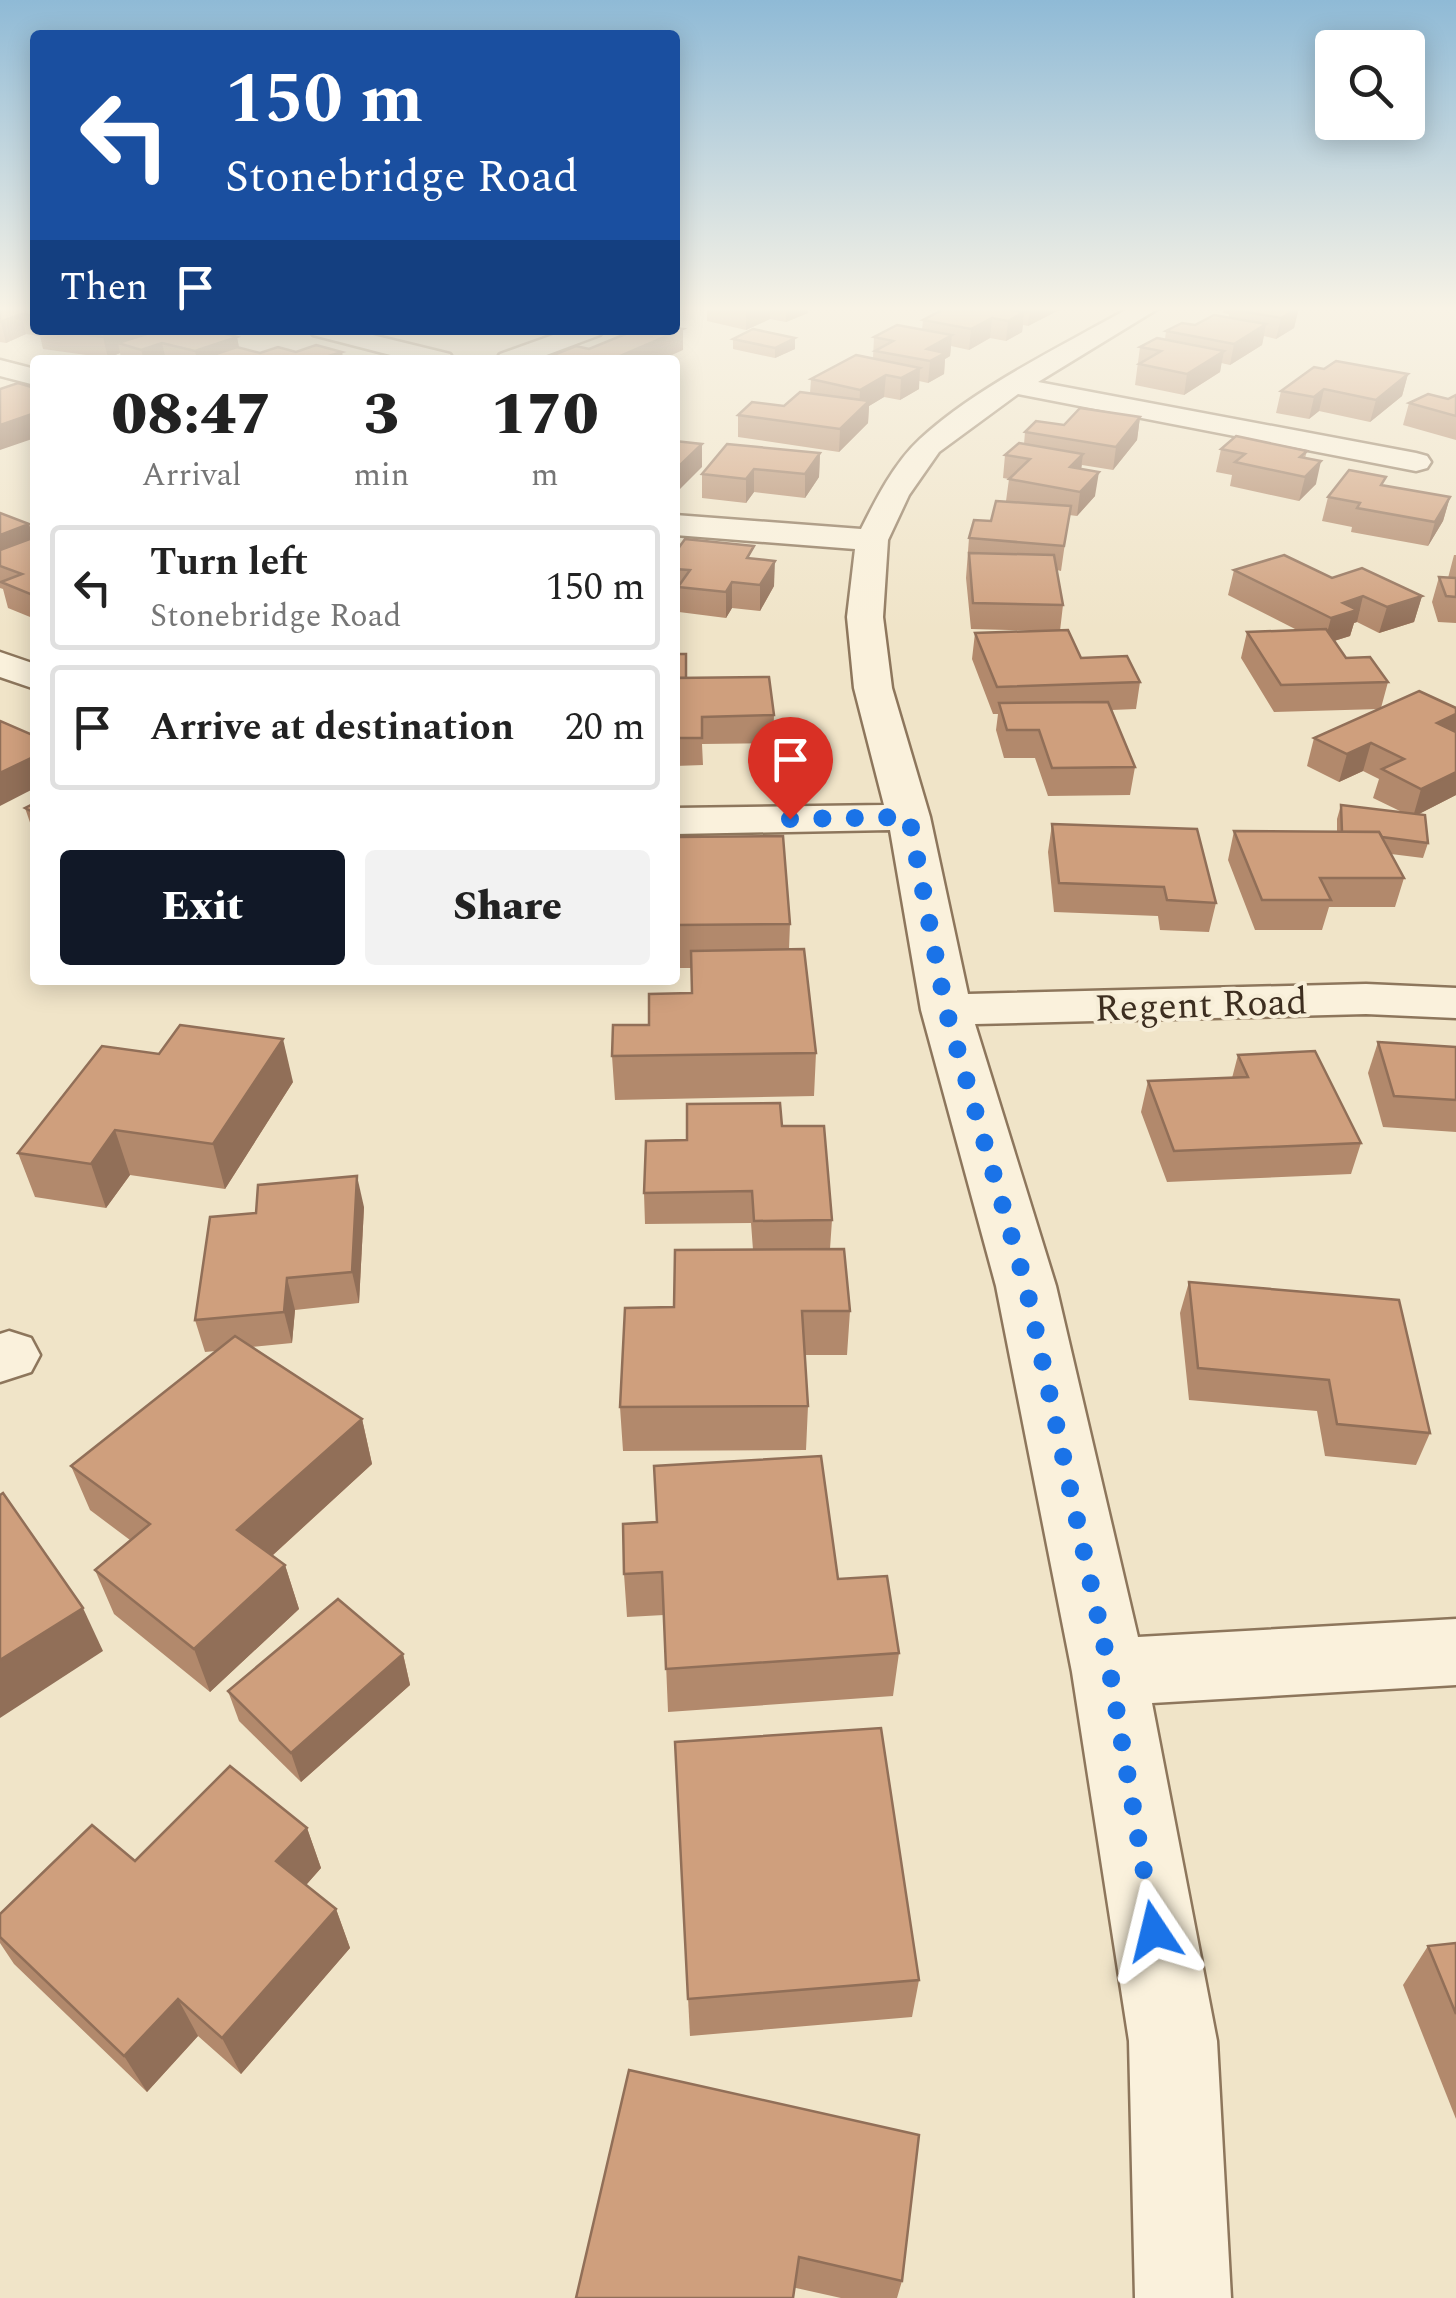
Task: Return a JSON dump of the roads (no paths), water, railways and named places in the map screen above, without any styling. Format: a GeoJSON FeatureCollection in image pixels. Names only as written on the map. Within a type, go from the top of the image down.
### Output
{"type":"FeatureCollection","features":[{"type":"Feature","properties":{"kind":"street"},"geometry":{"type":"LineString","coordinates":[[971,415],[930,446],[894,494],[872,540],[865,618],[872,688],[909,817],[946,1010],[1026,1286],[1110,1672],[1173,2042],[1184,2298]]}},
{"type":"Feature","properties":{"kind":"street"},"geometry":{"type":"LineString","coordinates":[[1174,415],[1416,462]]}},
{"type":"Feature","properties":{"kind":"street"},"geometry":{"type":"LineString","coordinates":[[680,525],[872,540]]}},
{"type":"Feature","properties":{"kind":"street"},"geometry":{"type":"LineString","coordinates":[[0,664],[30,676]]}},
{"type":"Feature","properties":{"kind":"street"},"geometry":{"type":"LineString","coordinates":[[680,821],[909,817]]}},
{"type":"Feature","properties":{"kind":"street","name":"Regent Road"},"geometry":{"type":"LineString","coordinates":[[946,1010],[1366,999],[1456,1002]]}},
{"type":"Feature","properties":{"kind":"street"},"geometry":{"type":"LineString","coordinates":[[1110,1672],[1456,1652]]}}]}
